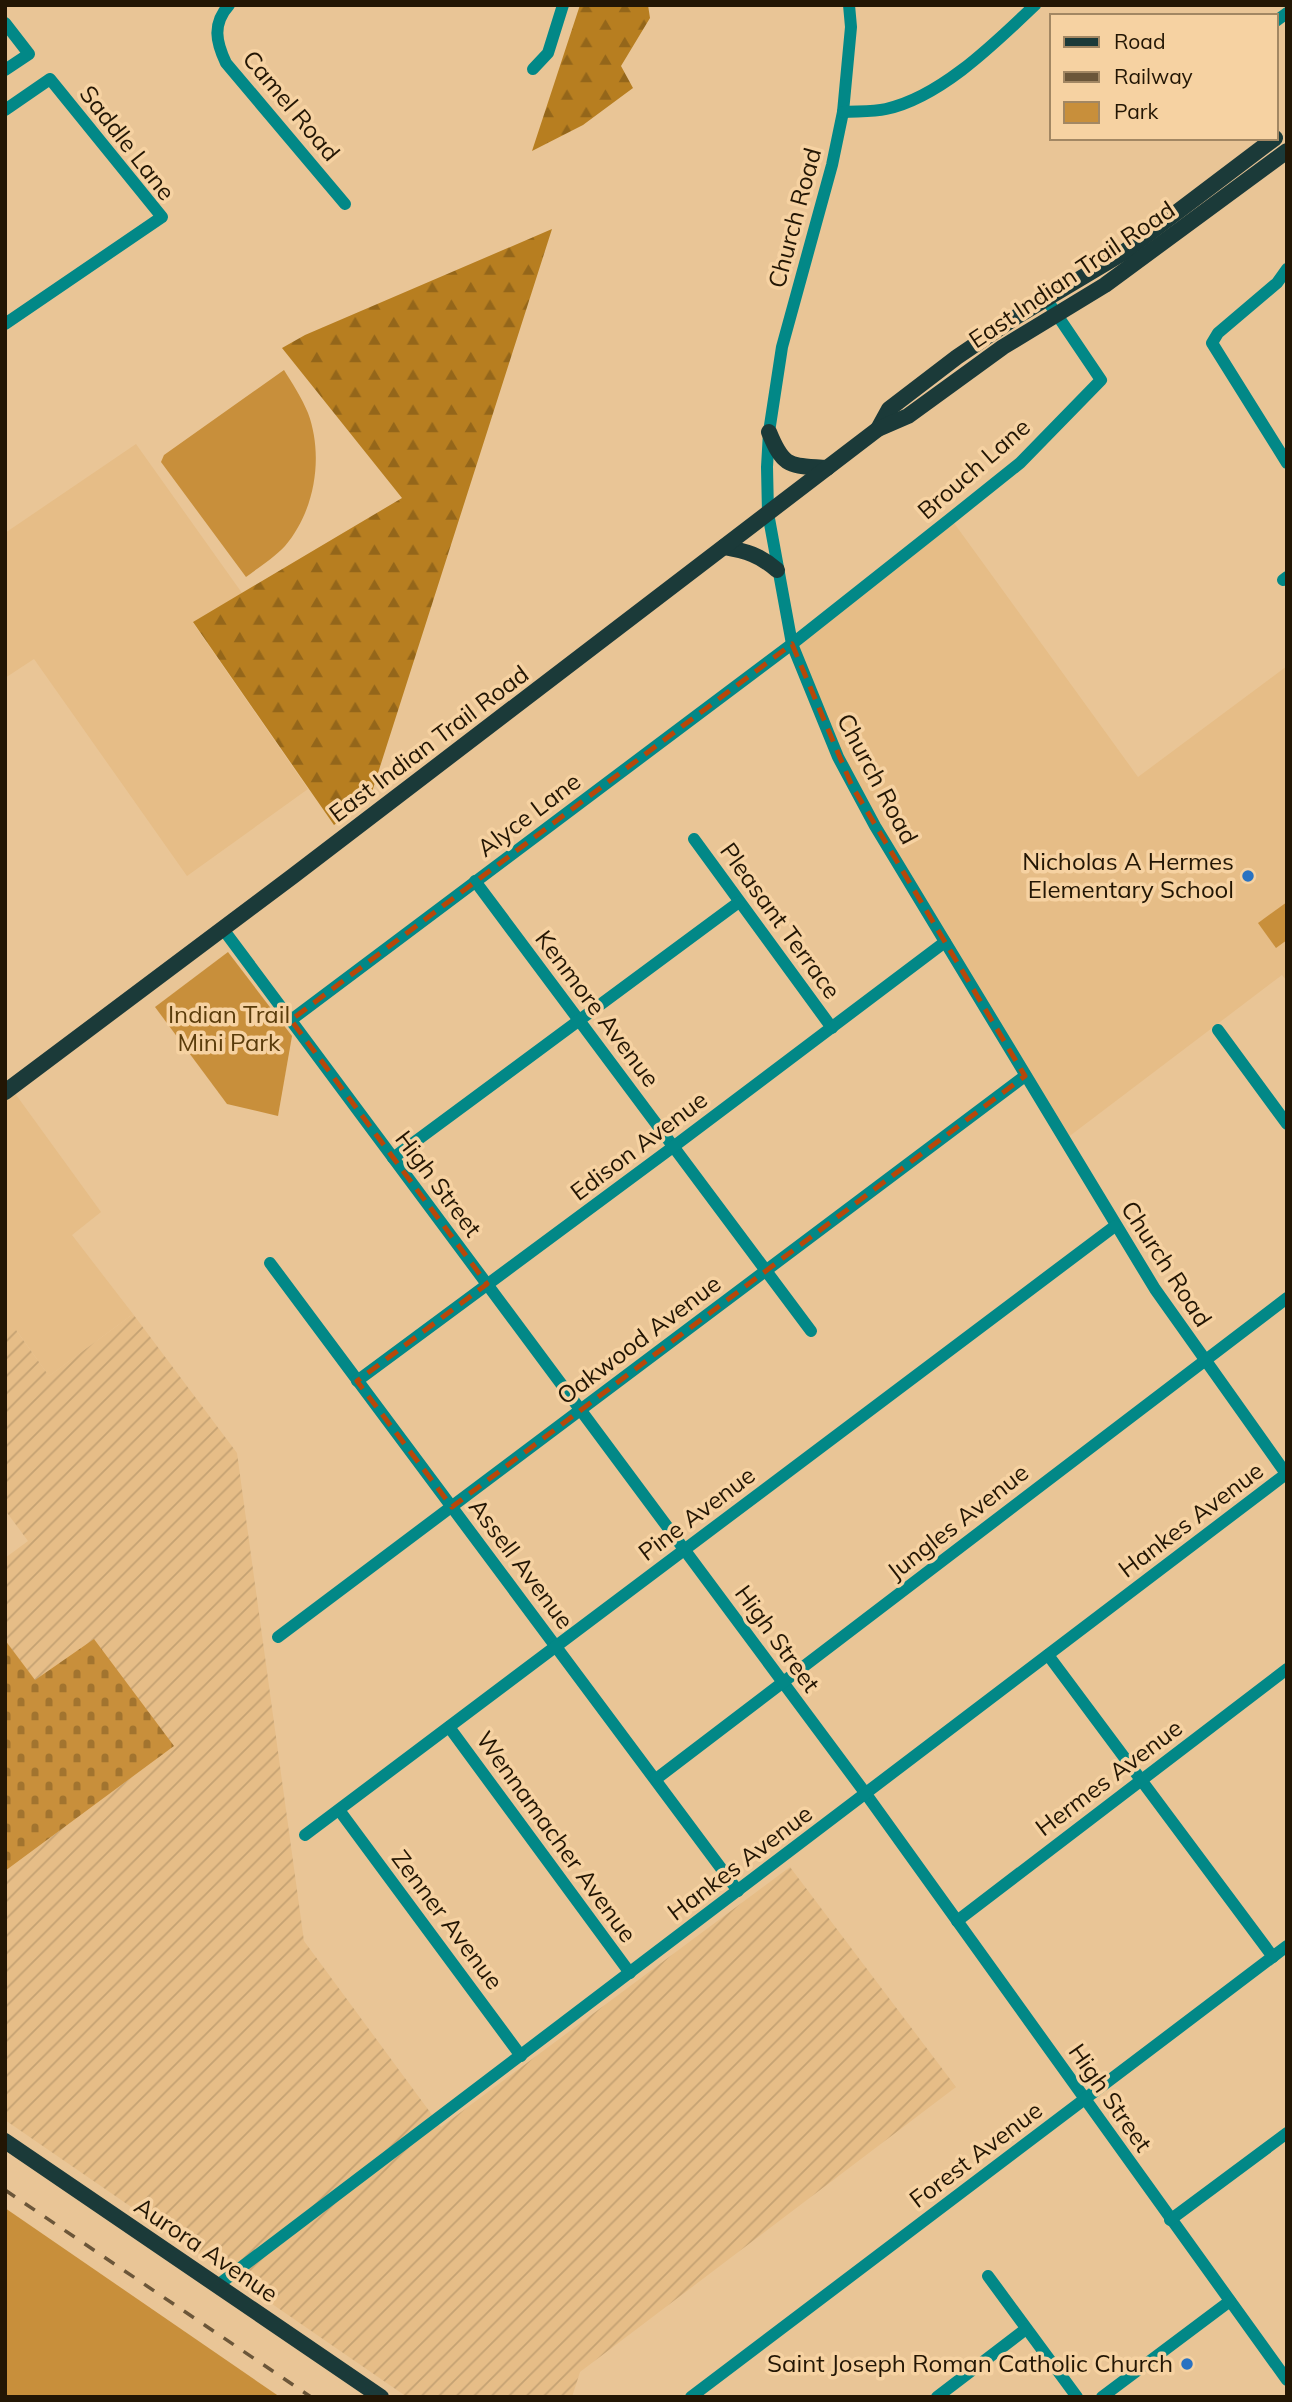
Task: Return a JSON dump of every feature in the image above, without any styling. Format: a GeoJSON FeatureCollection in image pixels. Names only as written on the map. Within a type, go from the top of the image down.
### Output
{"type":"FeatureCollection","features":[{"type":"Feature","properties":{"kind":"main road","name":"East Indian Trail Road"},"geometry":{"type":"LineString","coordinates":[[878,429],[889,409],[941,369],[987,336],[1123,253],[1273,140]]}},
{"type":"Feature","properties":{"kind":"main road","name":"East Indian Trail Road"},"geometry":{"type":"LineString","coordinates":[[5,1092],[878,429],[908,416],[994,353],[1145,258],[1287,151]]}},
{"type":"Feature","properties":{"kind":"main road"},"geometry":{"type":"LineString","coordinates":[[769,432],[784,461],[794,466],[827,468]]}},
{"type":"Feature","properties":{"kind":"main road"},"geometry":{"type":"LineString","coordinates":[[724,547],[755,554],[777,569]]}},
{"type":"Feature","properties":{"kind":"main road","name":"Aurora Avenue"},"geometry":{"type":"LineString","coordinates":[[5,2141],[381,2397]]}},
{"type":"Feature","properties":{"kind":"street","name":"Camel Road"},"geometry":{"type":"LineString","coordinates":[[229,5],[217,28],[219,48],[226,63],[345,204]]}},
{"type":"Feature","properties":{"kind":"street"},"geometry":{"type":"LineString","coordinates":[[533,69],[548,53],[563,5]]}},
{"type":"Feature","properties":{"kind":"street","name":"Church Road"},"geometry":{"type":"LineString","coordinates":[[849,5],[850,40],[844,112],[782,347],[766,448],[768,513],[792,644],[852,786],[944,942],[1161,1299],[1286,1474]]}},
{"type":"Feature","properties":{"kind":"street"},"geometry":{"type":"LineString","coordinates":[[844,112],[885,109],[932,91],[1035,5]]}},
{"type":"Feature","properties":{"kind":"street"},"geometry":{"type":"LineString","coordinates":[[5,23],[29,54],[5,70]]}},
{"type":"Feature","properties":{"kind":"street","name":"Saddle Lane"},"geometry":{"type":"LineString","coordinates":[[5,110],[50,79],[162,217],[5,324]]}},
{"type":"Feature","properties":{"kind":"street"},"geometry":{"type":"LineString","coordinates":[[1287,269],[1277,283],[1218,333],[1212,343],[1287,463]]}},
{"type":"Feature","properties":{"kind":"street","name":"Brouch Lane"},"geometry":{"type":"LineString","coordinates":[[792,644],[1020,463],[1101,380],[1047,300]]}},
{"type":"Feature","properties":{"kind":"street","name":"Alyce Lane"},"geometry":{"type":"LineString","coordinates":[[291,1020],[792,644]]}},
{"type":"Feature","properties":{"kind":"street","name":"Pleasant Terrace"},"geometry":{"type":"LineString","coordinates":[[694,839],[832,1028]]}},
{"type":"Feature","properties":{"kind":"street","name":"Kenmore Avenue"},"geometry":{"type":"LineString","coordinates":[[475,881],[811,1331]]}},
{"type":"Feature","properties":{"kind":"street"},"geometry":{"type":"LineString","coordinates":[[393,1158],[739,902]]}},
{"type":"Feature","properties":{"kind":"street","name":"High Street"},"geometry":{"type":"LineString","coordinates":[[223,929],[866,1794],[1287,2380]]}},
{"type":"Feature","properties":{"kind":"street","name":"Edison Avenue"},"geometry":{"type":"LineString","coordinates":[[357,1381],[944,942]]}},
{"type":"Feature","properties":{"kind":"street"},"geometry":{"type":"LineString","coordinates":[[1218,1030],[1287,1124]]}},
{"type":"Feature","properties":{"kind":"street","name":"Oakwood Avenue"},"geometry":{"type":"LineString","coordinates":[[278,1637],[1025,1076]]}},
{"type":"Feature","properties":{"kind":"street","name":"Pine Avenue"},"geometry":{"type":"LineString","coordinates":[[305,1835],[1115,1226]]}},
{"type":"Feature","properties":{"kind":"street","name":"Assell Avenue"},"geometry":{"type":"LineString","coordinates":[[270,1263],[738,1891]]}},
{"type":"Feature","properties":{"kind":"street","name":"Jungles Avenue"},"geometry":{"type":"LineString","coordinates":[[656,1779],[1287,1298]]}},
{"type":"Feature","properties":{"kind":"street","name":"Hankes Avenue"},"geometry":{"type":"LineString","coordinates":[[218,2285],[1286,1474]]}},
{"type":"Feature","properties":{"kind":"street"},"geometry":{"type":"LineString","coordinates":[[1048,1655],[1273,1957]]}},
{"type":"Feature","properties":{"kind":"street","name":"Hermes Avenue"},"geometry":{"type":"LineString","coordinates":[[957,1921],[1287,1669]]}},
{"type":"Feature","properties":{"kind":"street","name":"Wennamacher Avenue"},"geometry":{"type":"LineString","coordinates":[[449,1727],[630,1973]]}},
{"type":"Feature","properties":{"kind":"street","name":"Zenner Avenue"},"geometry":{"type":"LineString","coordinates":[[339,1810],[522,2056]]}},
{"type":"Feature","properties":{"kind":"street","name":"Forest Avenue"},"geometry":{"type":"LineString","coordinates":[[691,2397],[1287,1946]]}},
{"type":"Feature","properties":{"kind":"street"},"geometry":{"type":"LineString","coordinates":[[1170,2220],[1287,2133]]}},
{"type":"Feature","properties":{"kind":"street"},"geometry":{"type":"LineString","coordinates":[[988,2276],[1077,2397]]}},
{"type":"Feature","properties":{"kind":"street"},"geometry":{"type":"LineString","coordinates":[[1102,2397],[1230,2301]]}},
{"type":"Feature","properties":{"kind":"street"},"geometry":{"type":"LineString","coordinates":[[937,2397],[1026,2329]]}},
{"type":"Feature","properties":{"kind":"highlighted area"},"geometry":{"type":"Polygon","coordinates":[[[792,644],[852,786],[1025,1076],[452,1507],[357,1381],[487,1284],[291,1020],[792,644]]]}},
{"type":"Feature","properties":{"kind":"shaded area"},"geometry":{"type":"Polygon","coordinates":[[[136,444],[242,593],[193,623],[308,789],[187,876],[34,659],[5,678],[5,533],[136,444]]]}},
{"type":"Feature","properties":{"kind":"shaded area"},"geometry":{"type":"Polygon","coordinates":[[[954,523],[1138,777],[1287,666],[1287,981],[1282,975],[1067,1138],[856,785],[796,645],[954,523]]]}},
{"type":"Feature","properties":{"kind":"shaded area"},"geometry":{"type":"Polygon","coordinates":[[[14,1092],[101,1212],[72,1235],[133,1314],[49,1376],[17,1331],[5,1338],[5,1099],[14,1092]]]}},
{"type":"Feature","properties":{"kind":"shaded area"},"geometry":{"type":"Polygon","coordinates":[[[133,1314],[237,1453],[304,1941],[441,2127],[790,1867],[956,2087],[580,2372],[572,2397],[407,2397],[5,2120],[5,1871],[174,1746],[34,1680],[5,1640],[5,1558],[28,1541],[5,1510],[5,1338],[16,1330],[49,1376],[133,1314]]]}},
{"type":"Feature","properties":{"kind":"green space"},"geometry":{"type":"Polygon","coordinates":[[[580,5],[648,5],[650,18],[621,66],[633,88],[583,125],[532,151],[580,5]]]}},
{"type":"Feature","properties":{"kind":"green space"},"geometry":{"type":"Polygon","coordinates":[[[552,229],[370,798],[334,825],[193,622],[402,498],[282,348],[305,335],[552,229]]]}},
{"type":"Feature","properties":{"kind":"green space"},"geometry":{"type":"Polygon","coordinates":[[[284,370],[306,407],[313,430],[316,465],[314,482],[304,516],[285,546],[246,577],[161,462],[164,455],[284,370]]]}},
{"type":"Feature","properties":{"kind":"green space"},"geometry":{"type":"Polygon","coordinates":[[[1287,902],[1287,940],[1276,948],[1258,923],[1287,902]]]}},
{"type":"Feature","properties":{"kind":"green space","name":"Indian Trail Mini Park"},"geometry":{"type":"Polygon","coordinates":[[[228,952],[292,1036],[278,1116],[227,1104],[155,1007],[228,952]]]}},
{"type":"Feature","properties":{"kind":"green space"},"geometry":{"type":"Polygon","coordinates":[[[94,1639],[174,1746],[5,1871],[5,1640],[35,1680],[94,1639]]]}},
{"type":"Feature","properties":{"kind":"green space"},"geometry":{"type":"Polygon","coordinates":[[[5,2208],[280,2397],[5,2397],[5,2208]]]}},
{"type":"Feature","properties":{"kind":"railway"},"geometry":{"type":"LineString","coordinates":[[5,2190],[311,2397]]}},
{"type":"Feature","properties":{"kind":"place","name":"Nicholas A Hermes Elementary School"},"geometry":{"type":"Point","coordinates":[1248,876]}},
{"type":"Feature","properties":{"kind":"place","name":"Saint Joseph Roman Catholic Church"},"geometry":{"type":"Point","coordinates":[1187,2364]}}]}
